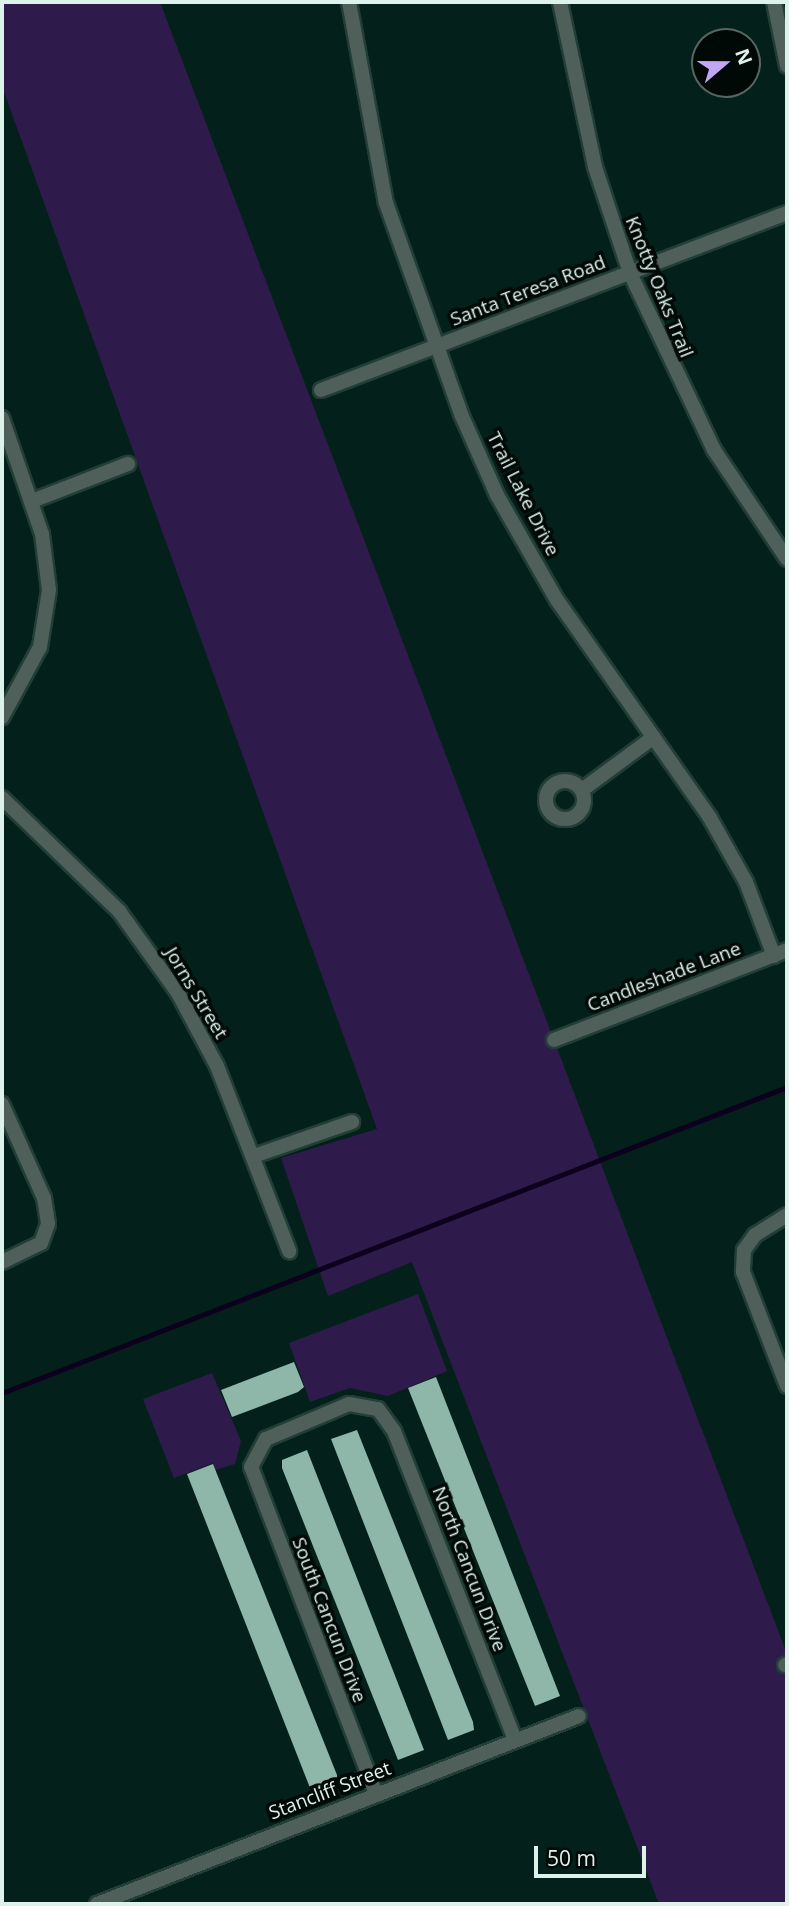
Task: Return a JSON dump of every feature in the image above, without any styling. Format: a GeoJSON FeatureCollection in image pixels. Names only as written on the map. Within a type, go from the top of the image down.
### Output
{"type":"FeatureCollection","features":[{"type":"Feature","properties":{"kind":"street","name":"Trail Lake Drive"},"geometry":{"type":"LineString","coordinates":[[349,2],[386,203],[434,347],[526,547],[654,737],[746,882],[780,953]]}},
{"type":"Feature","properties":{"kind":"street","name":"Knotty Oaks Trail"},"geometry":{"type":"LineString","coordinates":[[560,2],[595,167],[630,273],[714,450],[787,559]]}},
{"type":"Feature","properties":{"kind":"street"},"geometry":{"type":"LineString","coordinates":[[774,2],[787,66]]}},
{"type":"Feature","properties":{"kind":"street","name":"Santa Teresa Road"},"geometry":{"type":"LineString","coordinates":[[321,390],[787,213]]}},
{"type":"Feature","properties":{"kind":"street"},"geometry":{"type":"LineString","coordinates":[[2,418],[32,500],[47,564],[47,613],[40,647],[2,717]]}},
{"type":"Feature","properties":{"kind":"street"},"geometry":{"type":"LineString","coordinates":[[32,500],[128,464]]}},
{"type":"Feature","properties":{"kind":"street"},"geometry":{"type":"LineString","coordinates":[[582,790],[654,737]]}},
{"type":"Feature","properties":{"kind":"street","name":"Jorns Street"},"geometry":{"type":"LineString","coordinates":[[2,798],[119,911],[178,993],[254,1156],[289,1251]]}},
{"type":"Feature","properties":{"kind":"street","name":"Candleshade Lane"},"geometry":{"type":"LineString","coordinates":[[554,1040],[780,953]]}},
{"type":"Feature","properties":{"kind":"street"},"geometry":{"type":"LineString","coordinates":[[2,1104],[44,1198],[48,1224],[41,1243],[2,1262]]}},
{"type":"Feature","properties":{"kind":"street"},"geometry":{"type":"LineString","coordinates":[[254,1156],[352,1122]]}},
{"type":"Feature","properties":{"kind":"street"},"geometry":{"type":"LineString","coordinates":[[787,1215],[771,1221],[744,1250],[743,1272],[787,1386]]}},
{"type":"Feature","properties":{"kind":"street","name":"South Cancun Drive"},"geometry":{"type":"LineString","coordinates":[[376,1794],[255,1484],[252,1458],[273,1435],[349,1404],[365,1404],[383,1414]]}},
{"type":"Feature","properties":{"kind":"street","name":"North Cancun Drive"},"geometry":{"type":"LineString","coordinates":[[383,1414],[515,1740]]}},
{"type":"Feature","properties":{"kind":"street","name":"Stancliff Street"},"geometry":{"type":"LineString","coordinates":[[97,1904],[579,1716]]}},
{"type":"Feature","properties":{"kind":"shaded area"},"geometry":{"type":"Polygon","coordinates":[[[2,2],[160,2],[787,1654],[787,1904],[659,1904],[412,1262],[328,1296],[281,1158],[377,1129],[2,86],[2,2]]]}},
{"type":"Feature","properties":{"kind":"shaded area"},"geometry":{"type":"Polygon","coordinates":[[[418,1294],[447,1371],[388,1396],[350,1388],[310,1402],[289,1343],[418,1294]]]}},
{"type":"Feature","properties":{"kind":"shaded area"},"geometry":{"type":"Polygon","coordinates":[[[212,1373],[241,1441],[235,1464],[215,1470],[213,1463],[174,1478],[143,1399],[212,1373]]]}},
{"type":"Feature","properties":{"kind":"building"},"geometry":{"type":"Polygon","coordinates":[[[294,1362],[304,1387],[298,1392],[232,1417],[221,1390],[294,1362]]]}},
{"type":"Feature","properties":{"kind":"building"},"geometry":{"type":"Polygon","coordinates":[[[436,1377],[560,1696],[535,1706],[408,1388],[436,1377]]]}},
{"type":"Feature","properties":{"kind":"building"},"geometry":{"type":"Polygon","coordinates":[[[357,1430],[473,1722],[474,1730],[448,1740],[331,1439],[357,1430]]]}},
{"type":"Feature","properties":{"kind":"building"},"geometry":{"type":"Polygon","coordinates":[[[307,1450],[424,1750],[398,1760],[282,1468],[282,1460],[307,1450]]]}},
{"type":"Feature","properties":{"kind":"building"},"geometry":{"type":"Polygon","coordinates":[[[213,1464],[337,1775],[337,1783],[312,1793],[187,1474],[213,1464]]]}},
{"type":"Feature","properties":{"kind":"waterway"},"geometry":{"type":"LineString","coordinates":[[2,1393],[787,1087]]}}]}
